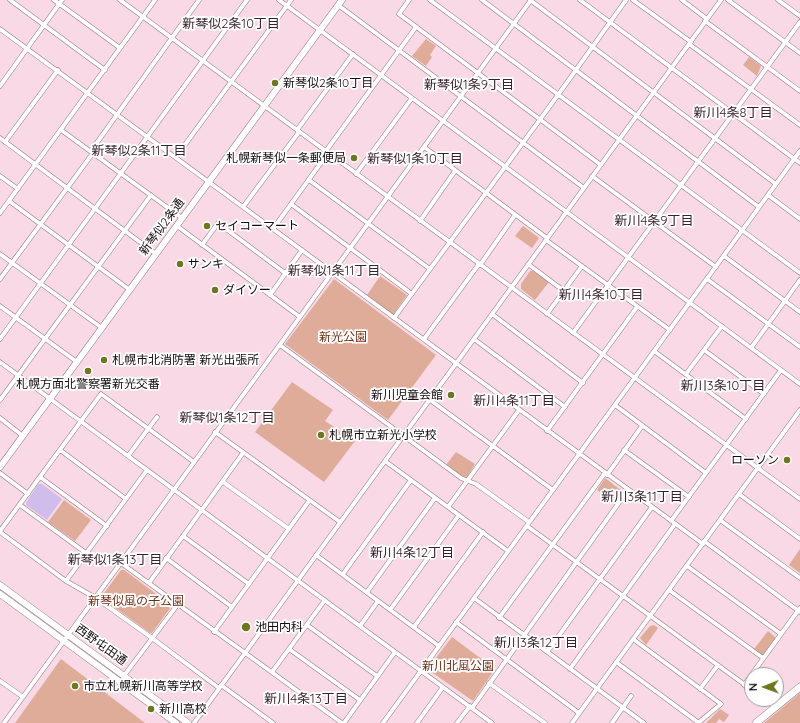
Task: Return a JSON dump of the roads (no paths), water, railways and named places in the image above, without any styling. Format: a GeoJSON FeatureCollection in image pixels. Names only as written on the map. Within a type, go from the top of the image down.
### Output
{"type":"FeatureCollection","features":[{"type":"Feature","properties":{"kind":"main road"},"geometry":{"type":"LineString","coordinates":[[756,723],[800,687]]}},
{"type":"Feature","properties":{"kind":"street"},"geometry":{"type":"LineString","coordinates":[[10,0],[104,70]]}},
{"type":"Feature","properties":{"kind":"street"},"geometry":{"type":"LineString","coordinates":[[54,0],[61,2],[120,48]]}},
{"type":"Feature","properties":{"kind":"street"},"geometry":{"type":"LineString","coordinates":[[120,0],[800,500]]}},
{"type":"Feature","properties":{"kind":"street"},"geometry":{"type":"LineString","coordinates":[[0,213],[155,0]]}},
{"type":"Feature","properties":{"kind":"street"},"geometry":{"type":"LineString","coordinates":[[0,279],[40,225],[199,0]]}},
{"type":"Feature","properties":{"kind":"street"},"geometry":{"type":"LineString","coordinates":[[0,339],[247,0]]}},
{"type":"Feature","properties":{"kind":"street"},"geometry":{"type":"LineString","coordinates":[[279,0],[800,384]]}},
{"type":"Feature","properties":{"kind":"street"},"geometry":{"type":"LineString","coordinates":[[176,157],[291,0]]}},
{"type":"Feature","properties":{"kind":"street"},"geometry":{"type":"LineString","coordinates":[[409,0],[399,14],[601,165]]}},
{"type":"Feature","properties":{"kind":"street"},"geometry":{"type":"LineString","coordinates":[[482,0],[759,207]]}},
{"type":"Feature","properties":{"kind":"street"},"geometry":{"type":"LineString","coordinates":[[4,723],[531,0],[776,184]]}},
{"type":"Feature","properties":{"kind":"street"},"geometry":{"type":"LineString","coordinates":[[580,0],[800,163]]}},
{"type":"Feature","properties":{"kind":"street"},"geometry":{"type":"LineString","coordinates":[[394,318],[626,0]]}},
{"type":"Feature","properties":{"kind":"street"},"geometry":{"type":"LineString","coordinates":[[633,0],[800,125]]}},
{"type":"Feature","properties":{"kind":"street"},"geometry":{"type":"LineString","coordinates":[[682,0],[706,20],[800,90]]}},
{"type":"Feature","properties":{"kind":"street"},"geometry":{"type":"LineString","coordinates":[[194,723],[721,0]]}},
{"type":"Feature","properties":{"kind":"street"},"geometry":{"type":"LineString","coordinates":[[728,0],[800,53]]}},
{"type":"Feature","properties":{"kind":"street"},"geometry":{"type":"LineString","coordinates":[[778,0],[800,16]]}},
{"type":"Feature","properties":{"kind":"street"},"geometry":{"type":"LineString","coordinates":[[433,1],[800,273]]}},
{"type":"Feature","properties":{"kind":"street"},"geometry":{"type":"LineString","coordinates":[[0,86],[61,2]]}},
{"type":"Feature","properties":{"kind":"street"},"geometry":{"type":"LineString","coordinates":[[340,2],[399,50],[584,188]]}},
{"type":"Feature","properties":{"kind":"street","name":"新琴似2条通"},"geometry":{"type":"LineString","coordinates":[[0,467],[340,2]]}},
{"type":"Feature","properties":{"kind":"street"},"geometry":{"type":"LineString","coordinates":[[573,333],[800,22]]}},
{"type":"Feature","properties":{"kind":"street"},"geometry":{"type":"LineString","coordinates":[[273,228],[309,180],[327,152],[416,27]]}},
{"type":"Feature","properties":{"kind":"street"},"geometry":{"type":"LineString","coordinates":[[0,29],[58,70],[117,115],[628,490],[799,610],[757,667]]}},
{"type":"Feature","properties":{"kind":"street"},"geometry":{"type":"LineString","coordinates":[[243,207],[353,54]]}},
{"type":"Feature","properties":{"kind":"street"},"geometry":{"type":"LineString","coordinates":[[5,142],[58,70]]}},
{"type":"Feature","properties":{"kind":"street"},"geometry":{"type":"LineString","coordinates":[[356,174],[412,98]]}},
{"type":"Feature","properties":{"kind":"street"},"geometry":{"type":"LineString","coordinates":[[61,130],[182,218]]}},
{"type":"Feature","properties":{"kind":"street"},"geometry":{"type":"LineString","coordinates":[[0,138],[156,254]]}},
{"type":"Feature","properties":{"kind":"street"},"geometry":{"type":"LineString","coordinates":[[424,147],[607,285],[670,330]]}},
{"type":"Feature","properties":{"kind":"street"},"geometry":{"type":"LineString","coordinates":[[383,723],[800,151]]}},
{"type":"Feature","properties":{"kind":"street"},"geometry":{"type":"LineString","coordinates":[[420,221],[456,171]]}},
{"type":"Feature","properties":{"kind":"street"},"geometry":{"type":"LineString","coordinates":[[0,176],[18,189]]}},
{"type":"Feature","properties":{"kind":"street"},"geometry":{"type":"LineString","coordinates":[[592,176],[716,267]]}},
{"type":"Feature","properties":{"kind":"street"},"geometry":{"type":"LineString","coordinates":[[309,180],[430,269]]}},
{"type":"Feature","properties":{"kind":"street"},"geometry":{"type":"LineString","coordinates":[[0,400],[151,195]]}},
{"type":"Feature","properties":{"kind":"street"},"geometry":{"type":"LineString","coordinates":[[768,195],[800,219]]}},
{"type":"Feature","properties":{"kind":"street"},"geometry":{"type":"LineString","coordinates":[[9,201],[68,246],[130,290]]}},
{"type":"Feature","properties":{"kind":"street"},"geometry":{"type":"LineString","coordinates":[[291,204],[412,294]]}},
{"type":"Feature","properties":{"kind":"street"},"geometry":{"type":"LineString","coordinates":[[424,339],[515,215]]}},
{"type":"Feature","properties":{"kind":"street"},"geometry":{"type":"LineString","coordinates":[[202,245],[218,223],[285,273]]}},
{"type":"Feature","properties":{"kind":"street"},"geometry":{"type":"LineString","coordinates":[[176,226],[300,317]]}},
{"type":"Feature","properties":{"kind":"street"},"geometry":{"type":"LineString","coordinates":[[270,295],[302,250]]}},
{"type":"Feature","properties":{"kind":"street"},"geometry":{"type":"LineString","coordinates":[[0,254],[102,328]]}},
{"type":"Feature","properties":{"kind":"street"},"geometry":{"type":"LineString","coordinates":[[724,256],[800,312]]}},
{"type":"Feature","properties":{"kind":"street"},"geometry":{"type":"LineString","coordinates":[[528,264],[564,290]]}},
{"type":"Feature","properties":{"kind":"street"},"geometry":{"type":"LineString","coordinates":[[547,314],[582,266]]}},
{"type":"Feature","properties":{"kind":"street"},"geometry":{"type":"LineString","coordinates":[[707,279],[800,347]]}},
{"type":"Feature","properties":{"kind":"street"},"geometry":{"type":"LineString","coordinates":[[751,348],[800,280]]}},
{"type":"Feature","properties":{"kind":"street"},"geometry":{"type":"LineString","coordinates":[[0,306],[77,362]]}},
{"type":"Feature","properties":{"kind":"street"},"geometry":{"type":"LineString","coordinates":[[548,431],[637,307]]}},
{"type":"Feature","properties":{"kind":"street"},"geometry":{"type":"LineString","coordinates":[[492,314],[583,382]]}},
{"type":"Feature","properties":{"kind":"street"},"geometry":{"type":"LineString","coordinates":[[686,374],[722,326]]}},
{"type":"Feature","properties":{"kind":"street"},"geometry":{"type":"LineString","coordinates":[[474,339],[565,406]]}},
{"type":"Feature","properties":{"kind":"street"},"geometry":{"type":"LineString","coordinates":[[280,345],[461,478],[476,484],[528,524],[552,545],[744,685]]}},
{"type":"Feature","properties":{"kind":"street"},"geometry":{"type":"LineString","coordinates":[[704,350],[764,394]]}},
{"type":"Feature","properties":{"kind":"street"},"geometry":{"type":"LineString","coordinates":[[654,351],[746,419]]}},
{"type":"Feature","properties":{"kind":"street"},"geometry":{"type":"LineString","coordinates":[[0,362],[492,723]]}},
{"type":"Feature","properties":{"kind":"street"},"geometry":{"type":"LineString","coordinates":[[671,521],[781,370]]}},
{"type":"Feature","properties":{"kind":"street"},"geometry":{"type":"LineString","coordinates":[[194,462],[101,394],[0,532],[66,581],[96,598],[273,723]]}},
{"type":"Feature","properties":{"kind":"street"},"geometry":{"type":"LineString","coordinates":[[430,400],[553,490]]}},
{"type":"Feature","properties":{"kind":"street"},"geometry":{"type":"LineString","coordinates":[[615,405],[706,473]]}},
{"type":"Feature","properties":{"kind":"street"},"geometry":{"type":"LineString","coordinates":[[448,507],[519,410]]}},
{"type":"Feature","properties":{"kind":"street"},"geometry":{"type":"LineString","coordinates":[[572,723],[800,410]]}},
{"type":"Feature","properties":{"kind":"street"},"geometry":{"type":"LineString","coordinates":[[796,416],[800,419]]}},
{"type":"Feature","properties":{"kind":"street"},"geometry":{"type":"LineString","coordinates":[[128,456],[156,417]]}},
{"type":"Feature","properties":{"kind":"street"},"geometry":{"type":"LineString","coordinates":[[0,418],[23,436]]}},
{"type":"Feature","properties":{"kind":"street"},"geometry":{"type":"LineString","coordinates":[[499,618],[642,426]]}},
{"type":"Feature","properties":{"kind":"street"},"geometry":{"type":"LineString","coordinates":[[215,432],[340,522]]}},
{"type":"Feature","properties":{"kind":"street"},"geometry":{"type":"LineString","coordinates":[[60,450],[126,499]]}},
{"type":"Feature","properties":{"kind":"street"},"geometry":{"type":"LineString","coordinates":[[624,450],[689,497]]}},
{"type":"Feature","properties":{"kind":"street"},"geometry":{"type":"LineString","coordinates":[[149,583],[243,453]]}},
{"type":"Feature","properties":{"kind":"street"},"geometry":{"type":"LineString","coordinates":[[385,461],[508,551]]}},
{"type":"Feature","properties":{"kind":"street"},"geometry":{"type":"LineString","coordinates":[[66,581],[148,470]]}},
{"type":"Feature","properties":{"kind":"street"},"geometry":{"type":"LineString","coordinates":[[0,473],[28,494]]}},
{"type":"Feature","properties":{"kind":"street"},"geometry":{"type":"LineString","coordinates":[[40,477],[107,526]]}},
{"type":"Feature","properties":{"kind":"street"},"geometry":{"type":"LineString","coordinates":[[343,574],[411,480]]}},
{"type":"Feature","properties":{"kind":"street"},"geometry":{"type":"LineString","coordinates":[[223,482],[289,529]]}},
{"type":"Feature","properties":{"kind":"street"},"geometry":{"type":"LineString","coordinates":[[457,723],[471,707],[506,660],[628,490]]}},
{"type":"Feature","properties":{"kind":"street"},"geometry":{"type":"LineString","coordinates":[[739,494],[800,539]]}},
{"type":"Feature","properties":{"kind":"street"},"geometry":{"type":"LineString","coordinates":[[366,592],[435,498]]}},
{"type":"Feature","properties":{"kind":"street"},"geometry":{"type":"LineString","coordinates":[[214,632],[309,501]]}},
{"type":"Feature","properties":{"kind":"street"},"geometry":{"type":"LineString","coordinates":[[20,505],[86,553]]}},
{"type":"Feature","properties":{"kind":"street"},"geometry":{"type":"LineString","coordinates":[[547,652],[652,507]]}},
{"type":"Feature","properties":{"kind":"street"},"geometry":{"type":"LineString","coordinates":[[390,610],[459,515]]}},
{"type":"Feature","properties":{"kind":"street"},"geometry":{"type":"LineString","coordinates":[[720,520],[800,578]]}},
{"type":"Feature","properties":{"kind":"street"},"geometry":{"type":"LineString","coordinates":[[570,670],[675,524]]}},
{"type":"Feature","properties":{"kind":"street"},"geometry":{"type":"LineString","coordinates":[[414,627],[482,532]]}},
{"type":"Feature","properties":{"kind":"street"},"geometry":{"type":"LineString","coordinates":[[183,536],[249,584]]}},
{"type":"Feature","properties":{"kind":"street"},"geometry":{"type":"LineString","coordinates":[[316,555],[439,646]]}},
{"type":"Feature","properties":{"kind":"street"},"geometry":{"type":"LineString","coordinates":[[166,558],[232,607]]}},
{"type":"Feature","properties":{"kind":"street"},"geometry":{"type":"LineString","coordinates":[[121,563],[214,632],[343,723],[395,652]]}},
{"type":"Feature","properties":{"kind":"street"},"geometry":{"type":"LineString","coordinates":[[687,566],[781,634]]}},
{"type":"Feature","properties":{"kind":"street","name":"西野屯田通"},"geometry":{"type":"LineString","coordinates":[[0,585],[188,723]]}},
{"type":"Feature","properties":{"kind":"street"},"geometry":{"type":"LineString","coordinates":[[669,590],[763,658]]}},
{"type":"Feature","properties":{"kind":"street","name":"西野屯田通"},"geometry":{"type":"LineString","coordinates":[[0,594],[176,723]]}},
{"type":"Feature","properties":{"kind":"street"},"geometry":{"type":"LineString","coordinates":[[474,598],[499,618],[644,723]]}},
{"type":"Feature","properties":{"kind":"street"},"geometry":{"type":"LineString","coordinates":[[272,672],[325,600]]}},
{"type":"Feature","properties":{"kind":"street"},"geometry":{"type":"LineString","coordinates":[[360,626],[378,601]]}},
{"type":"Feature","properties":{"kind":"street"},"geometry":{"type":"LineString","coordinates":[[120,682],[178,604]]}},
{"type":"Feature","properties":{"kind":"street"},"geometry":{"type":"LineString","coordinates":[[456,622],[579,713]]}},
{"type":"Feature","properties":{"kind":"street"},"geometry":{"type":"LineString","coordinates":[[307,625],[377,676]]}},
{"type":"Feature","properties":{"kind":"street"},"geometry":{"type":"LineString","coordinates":[[616,662],[698,723],[721,704],[633,639]]}},
{"type":"Feature","properties":{"kind":"street"},"geometry":{"type":"LineString","coordinates":[[289,649],[360,700]]}},
{"type":"Feature","properties":{"kind":"street"},"geometry":{"type":"LineString","coordinates":[[700,689],[718,665]]}},
{"type":"Feature","properties":{"kind":"street"},"geometry":{"type":"LineString","coordinates":[[0,681],[22,697]]}},
{"type":"Feature","properties":{"kind":"street"},"geometry":{"type":"LineString","coordinates":[[489,683],[545,723]]}},
{"type":"Feature","properties":{"kind":"street"},"geometry":{"type":"LineString","coordinates":[[417,723],[444,687]]}},
{"type":"Feature","properties":{"kind":"street"},"geometry":{"type":"LineString","coordinates":[[612,723],[631,696]]}},
{"type":"Feature","properties":{"kind":"place","name":"新琴似2条10丁目"},"geometry":{"type":"Point","coordinates":[275,83]}},
{"type":"Feature","properties":{"kind":"place","name":"札幌新琴似一条郵便局"},"geometry":{"type":"Point","coordinates":[354,158]}},
{"type":"Feature","properties":{"kind":"place","name":"セイコーマート"},"geometry":{"type":"Point","coordinates":[207,226]}},
{"type":"Feature","properties":{"kind":"place","name":"サンキ"},"geometry":{"type":"Point","coordinates":[180,264]}},
{"type":"Feature","properties":{"kind":"place","name":"ダイソー"},"geometry":{"type":"Point","coordinates":[215,290]}},
{"type":"Feature","properties":{"kind":"place","name":"札幌市北消防署 新光出張所"},"geometry":{"type":"Point","coordinates":[104,360]}},
{"type":"Feature","properties":{"kind":"place","name":"札幌方面北警察署新光交番"},"geometry":{"type":"Point","coordinates":[88,371]}},
{"type":"Feature","properties":{"kind":"place","name":"新川児童会館"},"geometry":{"type":"Point","coordinates":[451,395]}},
{"type":"Feature","properties":{"kind":"place","name":"札幌市立新光小学校"},"geometry":{"type":"Point","coordinates":[321,435]}},
{"type":"Feature","properties":{"kind":"place","name":"ローソン"},"geometry":{"type":"Point","coordinates":[787,460]}},
{"type":"Feature","properties":{"kind":"place","name":"池田内科"},"geometry":{"type":"Point","coordinates":[246,627]}},
{"type":"Feature","properties":{"kind":"place","name":"市立札幌新川高等学校"},"geometry":{"type":"Point","coordinates":[75,686]}},
{"type":"Feature","properties":{"kind":"place","name":"新川高校"},"geometry":{"type":"Point","coordinates":[151,709]}},
{"type":"Feature","properties":{"kind":"district","name":"新琴似2条10丁目"},"geometry":{"type":"Point","coordinates":[231,24]}},
{"type":"Feature","properties":{"kind":"district","name":"新琴似1条9丁目"},"geometry":{"type":"Point","coordinates":[469,85]}},
{"type":"Feature","properties":{"kind":"district","name":"新川4条8丁目"},"geometry":{"type":"Point","coordinates":[733,113]}},
{"type":"Feature","properties":{"kind":"district","name":"新琴似2条11丁目"},"geometry":{"type":"Point","coordinates":[139,151]}},
{"type":"Feature","properties":{"kind":"district","name":"新琴似1条10丁目"},"geometry":{"type":"Point","coordinates":[415,159]}},
{"type":"Feature","properties":{"kind":"district","name":"新川4条9丁目"},"geometry":{"type":"Point","coordinates":[654,221]}},
{"type":"Feature","properties":{"kind":"district","name":"新琴似1条11丁目"},"geometry":{"type":"Point","coordinates":[334,271]}},
{"type":"Feature","properties":{"kind":"district","name":"新川4条10丁目"},"geometry":{"type":"Point","coordinates":[601,295]}},
{"type":"Feature","properties":{"kind":"district","name":"新川3条10丁目"},"geometry":{"type":"Point","coordinates":[723,386]}},
{"type":"Feature","properties":{"kind":"district","name":"新川4条11丁目"},"geometry":{"type":"Point","coordinates":[514,401]}},
{"type":"Feature","properties":{"kind":"district","name":"新琴似1条12丁目"},"geometry":{"type":"Point","coordinates":[227,418]}},
{"type":"Feature","properties":{"kind":"district","name":"新川3条11丁目"},"geometry":{"type":"Point","coordinates":[642,497]}},
{"type":"Feature","properties":{"kind":"district","name":"新川4条12丁目"},"geometry":{"type":"Point","coordinates":[412,553]}},
{"type":"Feature","properties":{"kind":"district","name":"新琴似1条13丁目"},"geometry":{"type":"Point","coordinates":[115,560]}},
{"type":"Feature","properties":{"kind":"district","name":"新川3条12丁目"},"geometry":{"type":"Point","coordinates":[536,643]}},
{"type":"Feature","properties":{"kind":"district","name":"新川4条13丁目"},"geometry":{"type":"Point","coordinates":[306,699]}},
{"type":"Feature","properties":{"kind":"park label","name":"新光公園"},"geometry":{"type":"Point","coordinates":[343,337]}},
{"type":"Feature","properties":{"kind":"park label","name":"新琴似風の子公園"},"geometry":{"type":"Point","coordinates":[136,601]}},
{"type":"Feature","properties":{"kind":"park label","name":"新川北風公園"},"geometry":{"type":"Point","coordinates":[458,666]}}]}
